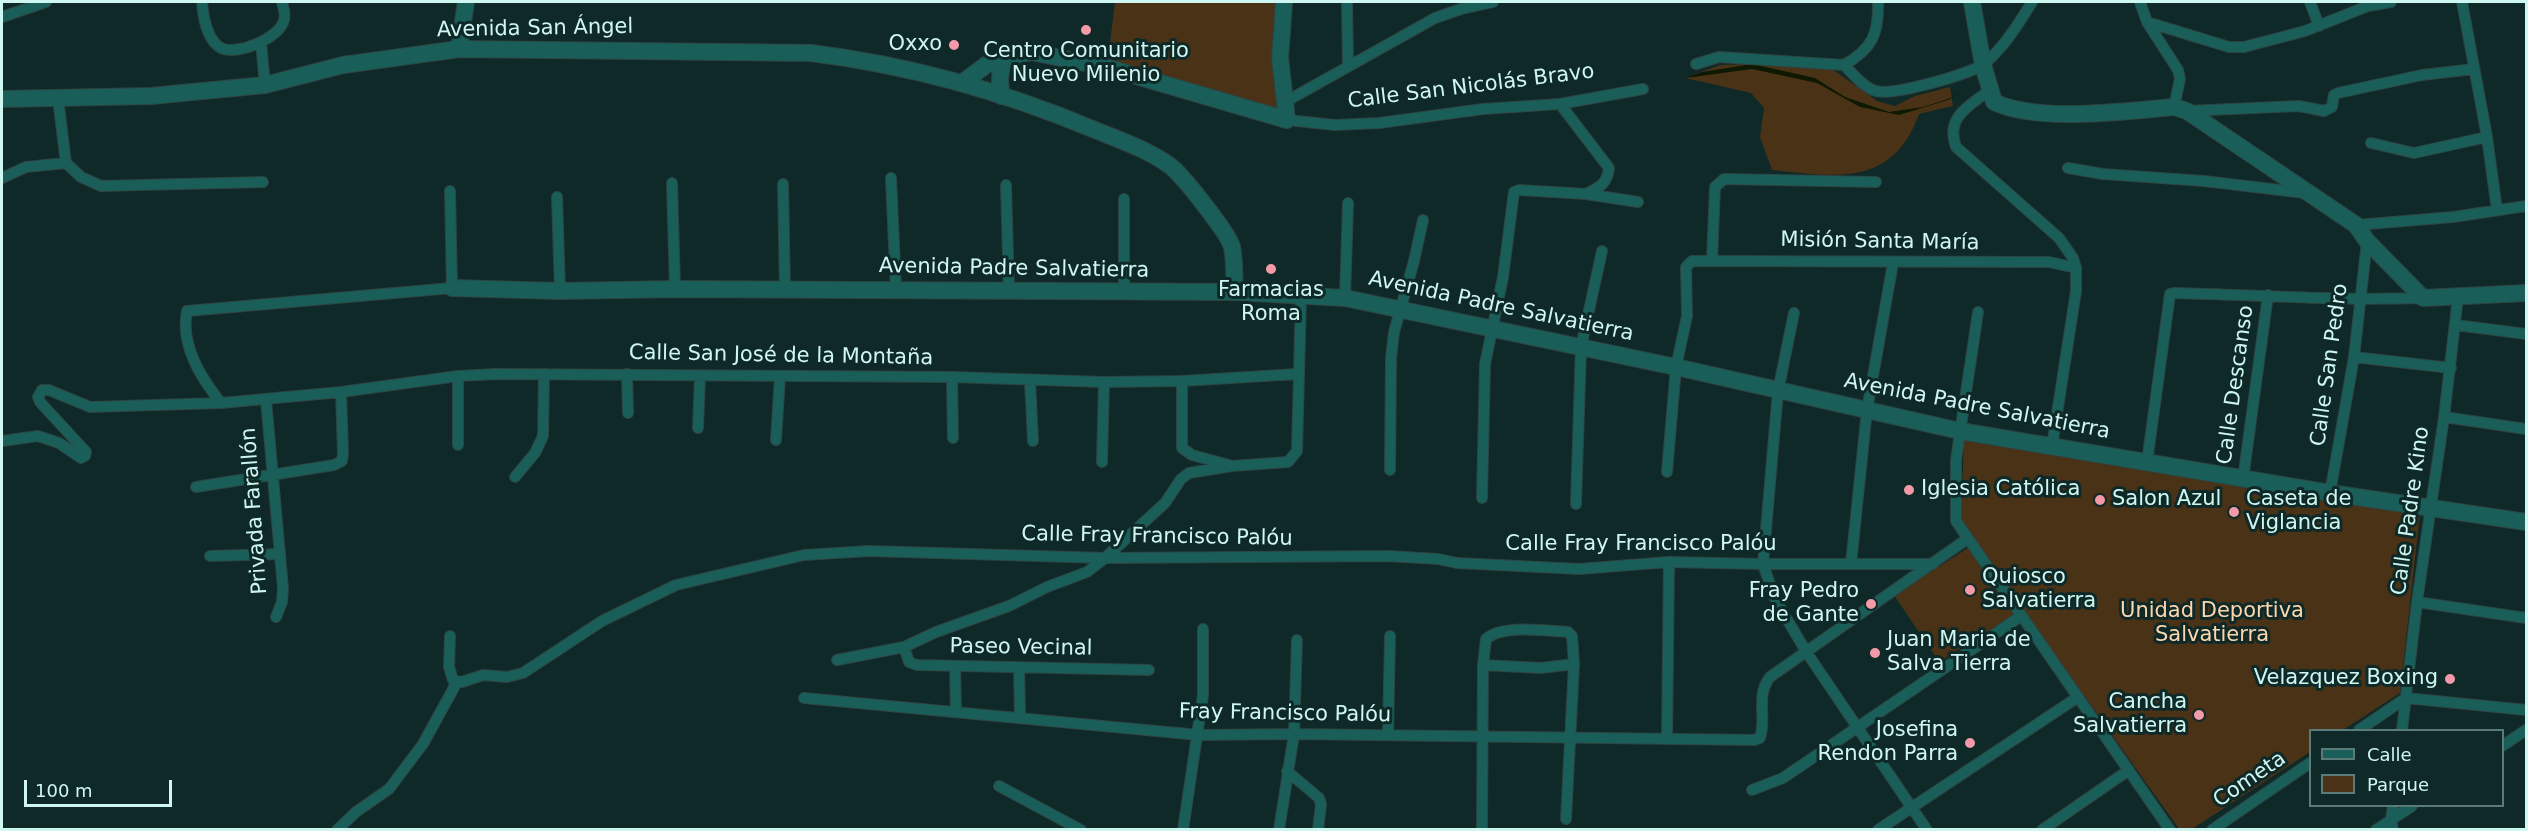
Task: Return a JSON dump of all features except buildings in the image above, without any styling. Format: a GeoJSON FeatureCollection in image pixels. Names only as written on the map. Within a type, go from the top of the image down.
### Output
{"type":"FeatureCollection","features":[{"type":"Feature","properties":{"kind":"main road"},"geometry":{"type":"LineString","coordinates":[[459,49],[466,2]]}},
{"type":"Feature","properties":{"kind":"main road"},"geometry":{"type":"LineString","coordinates":[[1284,2],[1280,58],[1287,120]]}},
{"type":"Feature","properties":{"kind":"main road"},"geometry":{"type":"LineString","coordinates":[[1972,2],[1983,65],[1992,96],[2005,107],[2052,113],[2180,109],[2356,225],[2367,241],[2423,298],[2526,293]]}},
{"type":"Feature","properties":{"kind":"main road","name":"Avenida San Ángel"},"geometry":{"type":"LineString","coordinates":[[2,99],[151,96],[265,86],[343,65],[459,49],[811,53],[855,58],[962,83],[1072,120],[1138,147],[1171,166],[1219,225],[1232,245],[1235,292]]}},
{"type":"Feature","properties":{"kind":"main road","name":"Calle San Nicolás Bravo"},"geometry":{"type":"LineString","coordinates":[[962,83],[986,64],[1032,52],[1109,68],[1287,120]]}},
{"type":"Feature","properties":{"kind":"main road"},"geometry":{"type":"LineString","coordinates":[[1001,96],[1000,78],[1003,58]]}},
{"type":"Feature","properties":{"kind":"main road","name":"Avenida Padre Salvatierra"},"geometry":{"type":"LineString","coordinates":[[452,288],[560,291],[675,289],[1235,292],[1345,298],[1581,346],[1960,431],[2330,494],[2526,522]]}},
{"type":"Feature","properties":{"kind":"street"},"geometry":{"type":"LineString","coordinates":[[2,17],[46,2]]}},
{"type":"Feature","properties":{"kind":"street"},"geometry":{"type":"LineString","coordinates":[[202,2],[207,28],[214,41],[221,48],[232,50],[261,43],[280,27],[284,21],[282,2]]}},
{"type":"Feature","properties":{"kind":"street"},"geometry":{"type":"LineString","coordinates":[[1347,2],[1348,66]]}},
{"type":"Feature","properties":{"kind":"street"},"geometry":{"type":"LineString","coordinates":[[1285,102],[1435,18],[1493,2]]}},
{"type":"Feature","properties":{"kind":"street"},"geometry":{"type":"LineString","coordinates":[[1696,64],[1719,57],[1844,65],[1862,55],[1873,38],[1879,16],[1878,2]]}},
{"type":"Feature","properties":{"kind":"street"},"geometry":{"type":"LineString","coordinates":[[1844,65],[1868,87],[1881,92],[1914,89],[1983,65],[2013,31],[2032,2]]}},
{"type":"Feature","properties":{"kind":"street"},"geometry":{"type":"LineString","coordinates":[[2140,2],[2147,22],[2178,70],[2180,109],[2299,106],[2324,111],[2332,107],[2334,95],[2338,93],[2422,75],[2474,69]]}},
{"type":"Feature","properties":{"kind":"street"},"geometry":{"type":"LineString","coordinates":[[2310,2],[2319,26]]}},
{"type":"Feature","properties":{"kind":"street"},"geometry":{"type":"LineString","coordinates":[[2147,22],[2229,47],[2244,47],[2270,42],[2319,26],[2368,6],[2391,2]]}},
{"type":"Feature","properties":{"kind":"street"},"geometry":{"type":"LineString","coordinates":[[2462,2],[2487,137],[2497,210]]}},
{"type":"Feature","properties":{"kind":"street"},"geometry":{"type":"LineString","coordinates":[[261,43],[265,86]]}},
{"type":"Feature","properties":{"kind":"street","name":"Calle San Nicolás Bravo"},"geometry":{"type":"LineString","coordinates":[[1287,120],[1335,125],[1379,123],[1483,109],[1560,104],[1643,89]]}},
{"type":"Feature","properties":{"kind":"street"},"geometry":{"type":"LineString","coordinates":[[1992,96],[1964,109],[1955,122],[1952,135],[1956,147],[2059,237],[2073,258],[2076,268],[2076,291],[2052,446]]}},
{"type":"Feature","properties":{"kind":"street"},"geometry":{"type":"LineString","coordinates":[[58,99],[66,163],[81,177],[101,186],[263,183]]}},
{"type":"Feature","properties":{"kind":"street"},"geometry":{"type":"LineString","coordinates":[[1560,104],[1609,168],[1608,179],[1603,185],[1586,194]]}},
{"type":"Feature","properties":{"kind":"street"},"geometry":{"type":"LineString","coordinates":[[2371,143],[2414,153],[2487,137]]}},
{"type":"Feature","properties":{"kind":"street"},"geometry":{"type":"LineString","coordinates":[[2,178],[26,167],[66,163]]}},
{"type":"Feature","properties":{"kind":"street"},"geometry":{"type":"LineString","coordinates":[[2068,168],[2103,174],[2311,194]]}},
{"type":"Feature","properties":{"kind":"street"},"geometry":{"type":"LineString","coordinates":[[891,178],[896,290]]}},
{"type":"Feature","properties":{"kind":"street"},"geometry":{"type":"LineString","coordinates":[[1712,261],[1715,187],[1724,179],[1876,182]]}},
{"type":"Feature","properties":{"kind":"street"},"geometry":{"type":"LineString","coordinates":[[672,183],[675,289]]}},
{"type":"Feature","properties":{"kind":"street"},"geometry":{"type":"LineString","coordinates":[[783,184],[785,290]]}},
{"type":"Feature","properties":{"kind":"street"},"geometry":{"type":"LineString","coordinates":[[1006,185],[1009,292]]}},
{"type":"Feature","properties":{"kind":"street"},"geometry":{"type":"LineString","coordinates":[[1482,498],[1485,364],[1503,276],[1514,192],[1519,190],[1586,194],[1638,202]]}},
{"type":"Feature","properties":{"kind":"street"},"geometry":{"type":"LineString","coordinates":[[221,403],[204,382],[192,356],[184,326],[187,312],[452,288],[450,191]]}},
{"type":"Feature","properties":{"kind":"street"},"geometry":{"type":"LineString","coordinates":[[557,197],[560,291]]}},
{"type":"Feature","properties":{"kind":"street"},"geometry":{"type":"LineString","coordinates":[[1124,199],[1124,293]]}},
{"type":"Feature","properties":{"kind":"street"},"geometry":{"type":"LineString","coordinates":[[1345,298],[1348,203]]}},
{"type":"Feature","properties":{"kind":"street"},"geometry":{"type":"LineString","coordinates":[[2356,225],[2453,217],[2526,206]]}},
{"type":"Feature","properties":{"kind":"street"},"geometry":{"type":"LineString","coordinates":[[1390,470],[1391,358],[1394,332],[1423,220]]}},
{"type":"Feature","properties":{"kind":"street","name":"Calle San Pedro"},"geometry":{"type":"LineString","coordinates":[[2330,494],[2354,357],[2367,241]]}},
{"type":"Feature","properties":{"kind":"street"},"geometry":{"type":"LineString","coordinates":[[1576,504],[1581,346],[1602,251]]}},
{"type":"Feature","properties":{"kind":"street","name":"Misión Santa María"},"geometry":{"type":"LineString","coordinates":[[1676,367],[1687,316],[1686,267],[1692,261],[2049,262],[2076,268]]}},
{"type":"Feature","properties":{"kind":"street"},"geometry":{"type":"LineString","coordinates":[[1851,564],[1867,410],[1893,263]]}},
{"type":"Feature","properties":{"kind":"street"},"geometry":{"type":"LineString","coordinates":[[2147,462],[2169,298],[2175,293],[2360,300],[2423,298]]}},
{"type":"Feature","properties":{"kind":"street"},"geometry":{"type":"LineString","coordinates":[[1182,381],[1182,448],[1192,455],[1232,466],[1281,464],[1293,457],[1297,451],[1297,374],[1301,295]]}},
{"type":"Feature","properties":{"kind":"street","name":"Calle Descanso"},"geometry":{"type":"LineString","coordinates":[[2243,479],[2268,295]]}},
{"type":"Feature","properties":{"kind":"street","name":"Calle Padre Kino"},"geometry":{"type":"LineString","coordinates":[[2402,729],[2417,602],[2451,368],[2458,297]]}},
{"type":"Feature","properties":{"kind":"street"},"geometry":{"type":"LineString","coordinates":[[1978,312],[1956,460],[1956,521],[2170,830]]}},
{"type":"Feature","properties":{"kind":"street"},"geometry":{"type":"LineString","coordinates":[[1794,313],[1779,391],[1763,564],[1775,600],[1807,653],[1927,830]]}},
{"type":"Feature","properties":{"kind":"street"},"geometry":{"type":"LineString","coordinates":[[2456,325],[2526,334]]}},
{"type":"Feature","properties":{"kind":"street"},"geometry":{"type":"LineString","coordinates":[[2354,357],[2451,368]]}},
{"type":"Feature","properties":{"kind":"street"},"geometry":{"type":"LineString","coordinates":[[1666,472],[1676,367]]}},
{"type":"Feature","properties":{"kind":"street"},"geometry":{"type":"LineString","coordinates":[[515,477],[541,445],[544,374]]}},
{"type":"Feature","properties":{"kind":"street"},"geometry":{"type":"LineString","coordinates":[[627,374],[628,413]]}},
{"type":"Feature","properties":{"kind":"street","name":"Calle San José de la Montaña"},"geometry":{"type":"LineString","coordinates":[[2,441],[38,436],[59,443],[81,458],[85,456],[86,452],[40,402],[39,397],[42,390],[49,390],[90,407],[266,400],[458,376],[627,374],[952,377],[1104,382],[1182,381],[1297,374]]}},
{"type":"Feature","properties":{"kind":"street"},"geometry":{"type":"LineString","coordinates":[[458,376],[458,445]]}},
{"type":"Feature","properties":{"kind":"street"},"geometry":{"type":"LineString","coordinates":[[698,428],[700,376]]}},
{"type":"Feature","properties":{"kind":"street"},"geometry":{"type":"LineString","coordinates":[[776,440],[780,376]]}},
{"type":"Feature","properties":{"kind":"street"},"geometry":{"type":"LineString","coordinates":[[952,377],[953,438]]}},
{"type":"Feature","properties":{"kind":"street"},"geometry":{"type":"LineString","coordinates":[[1030,381],[1033,441]]}},
{"type":"Feature","properties":{"kind":"street"},"geometry":{"type":"LineString","coordinates":[[1102,462],[1104,382]]}},
{"type":"Feature","properties":{"kind":"street"},"geometry":{"type":"LineString","coordinates":[[196,487],[334,465],[342,460],[341,392]]}},
{"type":"Feature","properties":{"kind":"street","name":"Privada Farallón"},"geometry":{"type":"LineString","coordinates":[[266,400],[283,588],[282,602],[276,617]]}},
{"type":"Feature","properties":{"kind":"street"},"geometry":{"type":"LineString","coordinates":[[2444,417],[2526,429]]}},
{"type":"Feature","properties":{"kind":"street","name":"Paseo Vecinal"},"geometry":{"type":"LineString","coordinates":[[837,660],[904,647],[936,632],[1009,606],[1047,586],[1087,572],[1165,503],[1181,479],[1189,473],[1232,466]]}},
{"type":"Feature","properties":{"kind":"street"},"geometry":{"type":"LineString","coordinates":[[1807,653],[1967,539]]}},
{"type":"Feature","properties":{"kind":"street","name":"Calle Fray Francisco Palóu"},"geometry":{"type":"LineString","coordinates":[[457,682],[483,675],[507,677],[523,673],[602,621],[676,585],[804,555],[869,551],[1105,558],[1388,556],[1438,559],[1456,563],[1579,569],[1669,562],[1933,564]]}},
{"type":"Feature","properties":{"kind":"street"},"geometry":{"type":"LineString","coordinates":[[210,556],[280,554]]}},
{"type":"Feature","properties":{"kind":"street"},"geometry":{"type":"LineString","coordinates":[[1667,738],[1669,562]]}},
{"type":"Feature","properties":{"kind":"street"},"geometry":{"type":"LineString","coordinates":[[2417,602],[2526,618]]}},
{"type":"Feature","properties":{"kind":"street"},"geometry":{"type":"LineString","coordinates":[[1752,790],[1783,778],[2021,616]]}},
{"type":"Feature","properties":{"kind":"street"},"geometry":{"type":"LineString","coordinates":[[1184,830],[1203,695],[1203,629]]}},
{"type":"Feature","properties":{"kind":"street"},"geometry":{"type":"LineString","coordinates":[[1482,830],[1486,639],[1491,634],[1514,630],[1568,632],[1572,636],[1574,664],[1566,819]]}},
{"type":"Feature","properties":{"kind":"street"},"geometry":{"type":"LineString","coordinates":[[337,830],[356,812],[389,789],[423,744],[457,682],[453,680],[449,667],[450,636]]}},
{"type":"Feature","properties":{"kind":"street"},"geometry":{"type":"LineString","coordinates":[[1388,735],[1390,636]]}},
{"type":"Feature","properties":{"kind":"street"},"geometry":{"type":"LineString","coordinates":[[1279,830],[1294,734],[1297,640]]}},
{"type":"Feature","properties":{"kind":"street","name":"Paseo Vecinal"},"geometry":{"type":"LineString","coordinates":[[904,647],[909,662],[917,665],[1149,670]]}},
{"type":"Feature","properties":{"kind":"street","name":"Fray Francisco Palóu"},"geometry":{"type":"LineString","coordinates":[[804,698],[1199,735],[1294,734],[1754,740],[1760,738],[1762,731],[1764,684],[1770,677],[1807,653]]}},
{"type":"Feature","properties":{"kind":"street"},"geometry":{"type":"LineString","coordinates":[[1484,665],[1541,668],[1574,664]]}},
{"type":"Feature","properties":{"kind":"street"},"geometry":{"type":"LineString","coordinates":[[955,667],[956,712]]}},
{"type":"Feature","properties":{"kind":"street"},"geometry":{"type":"LineString","coordinates":[[1019,668],[1020,717]]}},
{"type":"Feature","properties":{"kind":"street"},"geometry":{"type":"LineString","coordinates":[[1878,830],[2078,697]]}},
{"type":"Feature","properties":{"kind":"street"},"geometry":{"type":"LineString","coordinates":[[2360,729],[2406,698],[2526,710]]}},
{"type":"Feature","properties":{"kind":"street"},"geometry":{"type":"LineString","coordinates":[[2504,745],[2526,730]]}},
{"type":"Feature","properties":{"kind":"street","name":"Cometa"},"geometry":{"type":"LineString","coordinates":[[2212,830],[2309,764]]}},
{"type":"Feature","properties":{"kind":"street"},"geometry":{"type":"LineString","coordinates":[[2042,830],[2129,770]]}},
{"type":"Feature","properties":{"kind":"street"},"geometry":{"type":"LineString","coordinates":[[1287,771],[1319,798],[1321,804],[1318,830]]}},
{"type":"Feature","properties":{"kind":"street"},"geometry":{"type":"LineString","coordinates":[[999,786],[1081,830]]}},
{"type":"Feature","properties":{"kind":"street"},"geometry":{"type":"LineString","coordinates":[[2392,824],[2393,807]]}},
{"type":"Feature","properties":{"kind":"street"},"geometry":{"type":"LineString","coordinates":[[2376,830],[2392,824],[2411,807]]}},
{"type":"Feature","properties":{"kind":"green space"},"geometry":{"type":"Polygon","coordinates":[[[1115,2],[1282,2],[1288,112],[1108,59],[1115,2]]]}},
{"type":"Feature","properties":{"kind":"green space"},"geometry":{"type":"Polygon","coordinates":[[[1825,64],[1877,101],[1895,106],[1915,96],[1950,87],[1953,106],[1919,114],[1908,138],[1894,155],[1878,166],[1840,175],[1772,170],[1760,137],[1764,108],[1751,93],[1685,78],[1720,65],[1825,64]]]}},
{"type":"Feature","properties":{"kind":"green space","name":"Unidad Deportiva Salvatierra"},"geometry":{"type":"Polygon","coordinates":[[[1964,434],[2420,514],[2400,693],[2345,729],[2309,729],[2309,753],[2192,829],[2179,829],[1961,523],[1964,434]]]}},
{"type":"Feature","properties":{"kind":"green space"},"geometry":{"type":"Polygon","coordinates":[[[1968,548],[2015,614],[1939,662],[1894,595],[1968,548]]]}},
{"type":"Feature","properties":{"kind":"shaded area"},"geometry":{"type":"Polygon","coordinates":[[[1752,64],[1815,78],[1845,97],[1889,112],[1923,107],[1951,98],[1960,91],[1951,99],[1899,115],[1860,107],[1817,83],[1752,69],[1685,78],[1702,72],[1752,64]]]}},
{"type":"Feature","properties":{"kind":"place","name":"Centro Comunitario Nuevo Milenio"},"geometry":{"type":"Point","coordinates":[1086,30]}},
{"type":"Feature","properties":{"kind":"place","name":"Oxxo"},"geometry":{"type":"Point","coordinates":[954,45]}},
{"type":"Feature","properties":{"kind":"place","name":"Farmacias Roma"},"geometry":{"type":"Point","coordinates":[1271,269]}},
{"type":"Feature","properties":{"kind":"place","name":"Iglesia Católica"},"geometry":{"type":"Point","coordinates":[1909,490]}},
{"type":"Feature","properties":{"kind":"place","name":"Salon Azul"},"geometry":{"type":"Point","coordinates":[2100,500]}},
{"type":"Feature","properties":{"kind":"place","name":"Caseta de Viglancia"},"geometry":{"type":"Point","coordinates":[2234,512]}},
{"type":"Feature","properties":{"kind":"place","name":"Quiosco Salvatierra"},"geometry":{"type":"Point","coordinates":[1970,590]}},
{"type":"Feature","properties":{"kind":"place","name":"Fray Pedro de Gante"},"geometry":{"type":"Point","coordinates":[1871,604]}},
{"type":"Feature","properties":{"kind":"place","name":"Juan Maria de Salva Tierra"},"geometry":{"type":"Point","coordinates":[1875,653]}},
{"type":"Feature","properties":{"kind":"place","name":"Velazquez Boxing"},"geometry":{"type":"Point","coordinates":[2450,679]}},
{"type":"Feature","properties":{"kind":"place","name":"Cancha Salvatierra"},"geometry":{"type":"Point","coordinates":[2199,715]}},
{"type":"Feature","properties":{"kind":"place","name":"Josefina Rendon Parra"},"geometry":{"type":"Point","coordinates":[1970,743]}}]}
